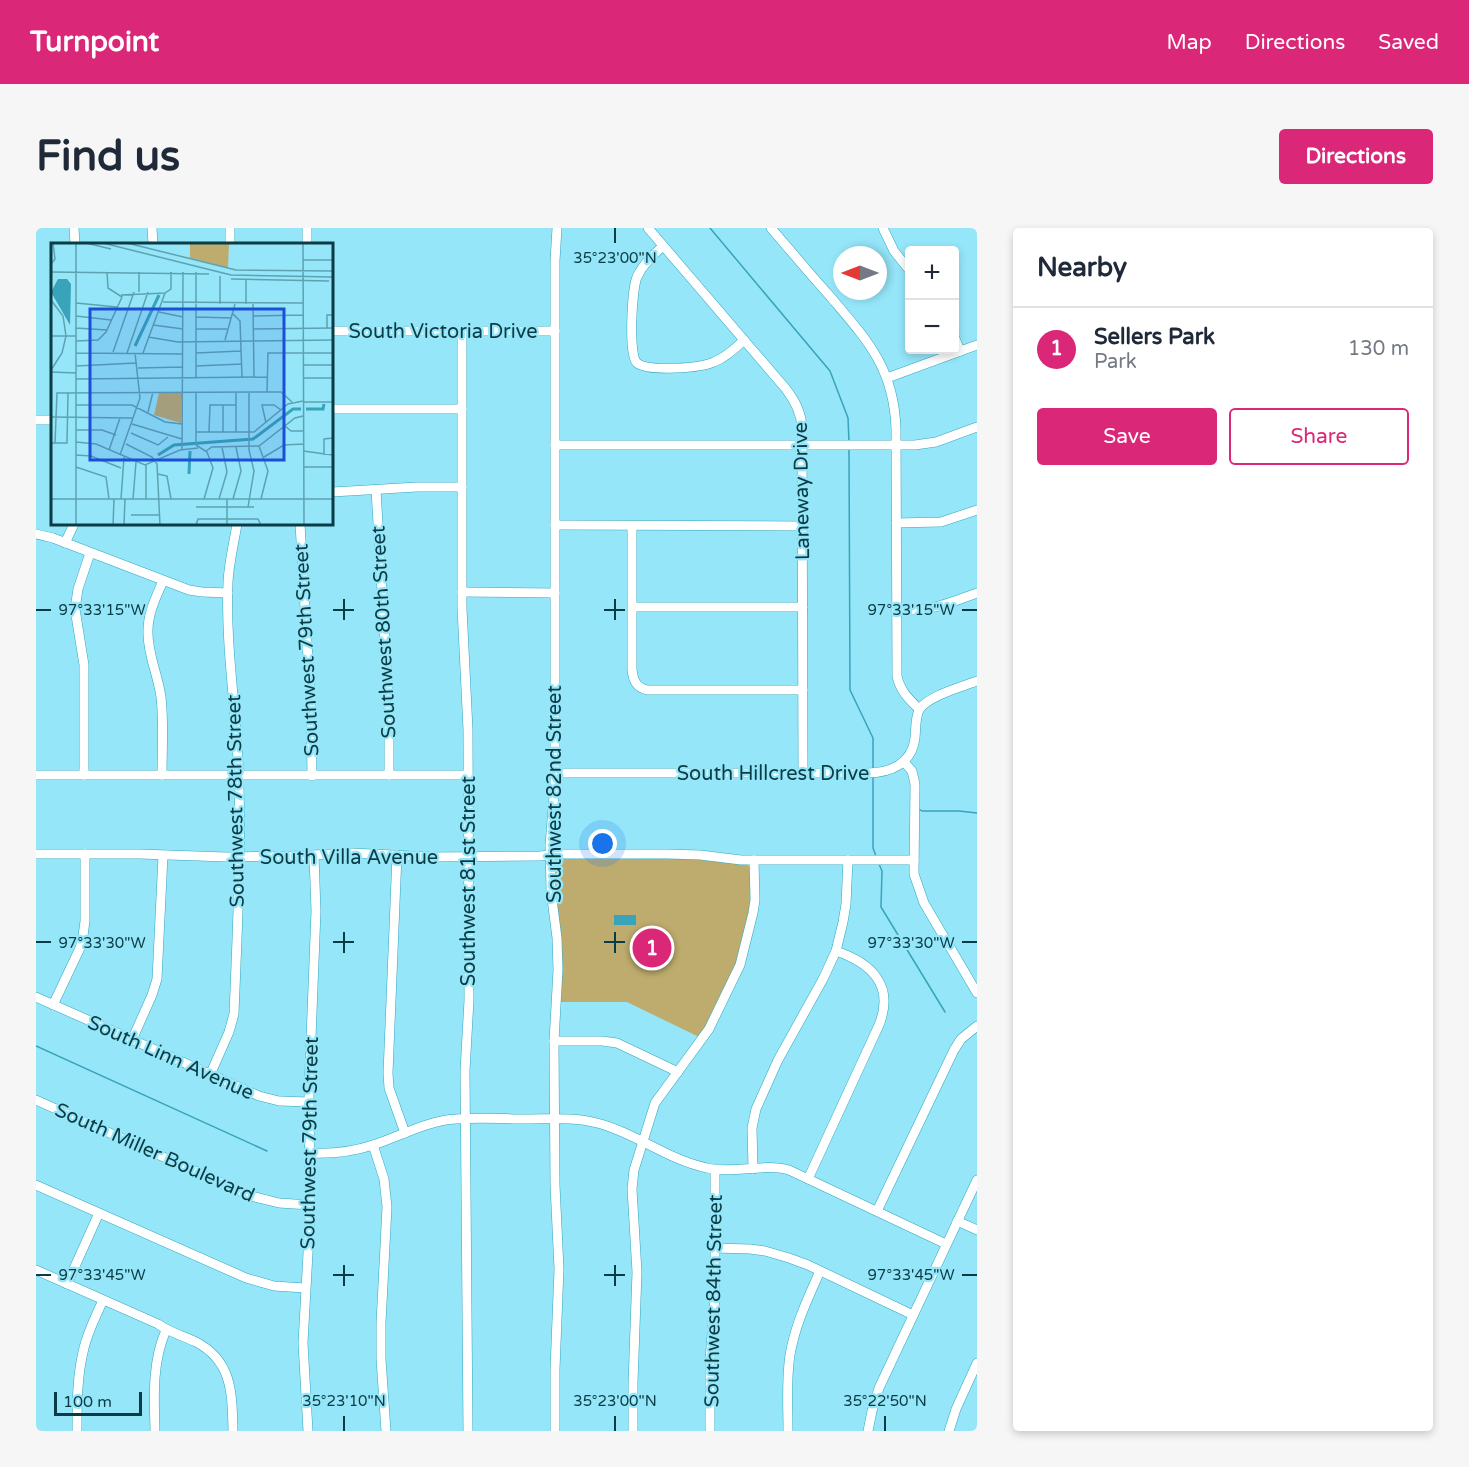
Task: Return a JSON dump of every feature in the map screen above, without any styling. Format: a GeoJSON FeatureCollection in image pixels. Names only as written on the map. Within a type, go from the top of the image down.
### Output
{"type":"FeatureCollection","features":[{"type":"Feature","properties":{"kind":"street"},"geometry":{"type":"LineString","coordinates":[[74,228],[75,243]]}},
{"type":"Feature","properties":{"kind":"street"},"geometry":{"type":"LineString","coordinates":[[152,228],[153,243]]}},
{"type":"Feature","properties":{"kind":"street","name":"Southwest 82nd Street"},"geometry":{"type":"LineString","coordinates":[[555,1431],[559,1269],[555,1194],[554,1041],[558,970],[557,938],[551,891],[550,835],[555,774],[555,261],[557,228]]}},
{"type":"Feature","properties":{"kind":"street","name":"Laneway Drive"},"geometry":{"type":"LineString","coordinates":[[648,228],[786,389],[798,407],[802,421],[803,773]]}},
{"type":"Feature","properties":{"kind":"street"},"geometry":{"type":"LineString","coordinates":[[771,228],[862,334],[876,354],[887,378],[894,407],[896,445],[898,682],[903,693],[920,709]]}},
{"type":"Feature","properties":{"kind":"street"},"geometry":{"type":"LineString","coordinates":[[883,228],[905,265]]}},
{"type":"Feature","properties":{"kind":"street"},"geometry":{"type":"LineString","coordinates":[[663,246],[643,266],[634,287],[632,348],[635,361],[650,368],[705,365],[722,358],[744,340]]}},
{"type":"Feature","properties":{"kind":"street","name":"South Victoria Drive"},"geometry":{"type":"LineString","coordinates":[[333,331],[555,331]]}},
{"type":"Feature","properties":{"kind":"street","name":"Southwest 81st Street"},"geometry":{"type":"LineString","coordinates":[[462,332],[462,592],[468,710],[469,985],[465,1057],[468,1431]]}},
{"type":"Feature","properties":{"kind":"street"},"geometry":{"type":"LineString","coordinates":[[887,378],[977,345]]}},
{"type":"Feature","properties":{"kind":"street"},"geometry":{"type":"LineString","coordinates":[[333,409],[462,409]]}},
{"type":"Feature","properties":{"kind":"street"},"geometry":{"type":"LineString","coordinates":[[555,445],[915,445],[931,443],[977,427]]}},
{"type":"Feature","properties":{"kind":"street"},"geometry":{"type":"LineString","coordinates":[[333,492],[462,487]]}},
{"type":"Feature","properties":{"kind":"street","name":"Southwest 80th Street"},"geometry":{"type":"LineString","coordinates":[[376,490],[389,711],[389,775]]}},
{"type":"Feature","properties":{"kind":"street"},"geometry":{"type":"LineString","coordinates":[[896,523],[942,522],[977,510]]}},
{"type":"Feature","properties":{"kind":"street"},"geometry":{"type":"LineString","coordinates":[[65,543],[74,525]]}},
{"type":"Feature","properties":{"kind":"street","name":"Southwest 78th Street"},"geometry":{"type":"LineString","coordinates":[[210,1075],[229,1032],[234,1014],[238,912],[239,775],[228,593],[229,566],[237,525]]}},
{"type":"Feature","properties":{"kind":"street","name":"Southwest 79th Street"},"geometry":{"type":"LineString","coordinates":[[300,525],[312,709],[312,776]]}},
{"type":"Feature","properties":{"kind":"street"},"geometry":{"type":"LineString","coordinates":[[555,525],[803,526]]}},
{"type":"Feature","properties":{"kind":"street"},"geometry":{"type":"LineString","coordinates":[[632,526],[633,675],[639,687],[648,690],[803,690]]}},
{"type":"Feature","properties":{"kind":"street"},"geometry":{"type":"LineString","coordinates":[[36,534],[196,592],[228,593]]}},
{"type":"Feature","properties":{"kind":"street"},"geometry":{"type":"LineString","coordinates":[[84,775],[84,665],[76,621],[76,603],[80,582],[90,553]]}},
{"type":"Feature","properties":{"kind":"street"},"geometry":{"type":"LineString","coordinates":[[162,775],[162,702],[148,633],[151,612],[163,581]]}},
{"type":"Feature","properties":{"kind":"street"},"geometry":{"type":"LineString","coordinates":[[462,592],[555,593]]}},
{"type":"Feature","properties":{"kind":"street"},"geometry":{"type":"LineString","coordinates":[[897,610],[933,608],[977,593]]}},
{"type":"Feature","properties":{"kind":"street"},"geometry":{"type":"LineString","coordinates":[[633,607],[803,607]]}},
{"type":"Feature","properties":{"kind":"street"},"geometry":{"type":"LineString","coordinates":[[977,681],[936,697],[920,709],[915,724],[914,743],[904,762],[912,771],[915,784],[914,874],[924,903],[977,993]]}},
{"type":"Feature","properties":{"kind":"street","name":"South Hillcrest Drive"},"geometry":{"type":"LineString","coordinates":[[555,774],[867,773],[894,769],[904,762]]}},
{"type":"Feature","properties":{"kind":"street"},"geometry":{"type":"LineString","coordinates":[[36,775],[468,775]]}},
{"type":"Feature","properties":{"kind":"street","name":"South Villa Avenue"},"geometry":{"type":"LineString","coordinates":[[36,854],[239,857],[353,853],[468,856],[668,854],[754,860],[914,860]]}},
{"type":"Feature","properties":{"kind":"street"},"geometry":{"type":"LineString","coordinates":[[53,1005],[80,948],[83,936],[85,854]]}},
{"type":"Feature","properties":{"kind":"street"},"geometry":{"type":"LineString","coordinates":[[397,855],[388,1073],[389,1088],[405,1133]]}},
{"type":"Feature","properties":{"kind":"street"},"geometry":{"type":"LineString","coordinates":[[132,1040],[157,979],[163,856]]}},
{"type":"Feature","properties":{"kind":"street","name":"Southwest 79th Street"},"geometry":{"type":"LineString","coordinates":[[308,1431],[303,1343],[310,1205],[309,1102],[316,911],[314,856]]}},
{"type":"Feature","properties":{"kind":"street"},"geometry":{"type":"LineString","coordinates":[[633,1431],[637,1272],[632,1189],[634,1170],[656,1103],[709,1029],[740,965],[754,907],[754,860]]}},
{"type":"Feature","properties":{"kind":"street"},"geometry":{"type":"LineString","coordinates":[[753,1169],[752,1128],[758,1103],[778,1060],[823,980],[836,951],[846,904],[848,860]]}},
{"type":"Feature","properties":{"kind":"street"},"geometry":{"type":"LineString","coordinates":[[808,1179],[884,1010],[883,995],[875,975],[859,960],[836,951]]}},
{"type":"Feature","properties":{"kind":"street","name":"South Linn Avenue"},"geometry":{"type":"LineString","coordinates":[[36,997],[265,1098],[309,1102]]}},
{"type":"Feature","properties":{"kind":"street"},"geometry":{"type":"LineString","coordinates":[[877,1212],[954,1050],[961,1040],[977,1026]]}},
{"type":"Feature","properties":{"kind":"street"},"geometry":{"type":"LineString","coordinates":[[554,1041],[617,1043],[678,1072]]}},
{"type":"Feature","properties":{"kind":"street","name":"South Miller Boulevard"},"geometry":{"type":"LineString","coordinates":[[36,1100],[251,1196],[279,1203],[310,1205]]}},
{"type":"Feature","properties":{"kind":"street"},"geometry":{"type":"LineString","coordinates":[[310,1153],[343,1153],[441,1121],[466,1119],[581,1120],[610,1127],[681,1161],[715,1170],[784,1169],[946,1244]]}},
{"type":"Feature","properties":{"kind":"street"},"geometry":{"type":"LineString","coordinates":[[372,1145],[384,1179],[387,1207],[381,1323],[386,1431]]}},
{"type":"Feature","properties":{"kind":"street","name":"Southwest 84th Street"},"geometry":{"type":"LineString","coordinates":[[710,1431],[710,1359],[715,1298],[715,1170]]}},
{"type":"Feature","properties":{"kind":"street"},"geometry":{"type":"LineString","coordinates":[[868,1431],[879,1388],[977,1180]]}},
{"type":"Feature","properties":{"kind":"street"},"geometry":{"type":"LineString","coordinates":[[36,1185],[246,1278],[274,1286],[305,1288]]}},
{"type":"Feature","properties":{"kind":"street"},"geometry":{"type":"LineString","coordinates":[[67,1284],[99,1213]]}},
{"type":"Feature","properties":{"kind":"street"},"geometry":{"type":"LineString","coordinates":[[957,1221],[977,1230]]}},
{"type":"Feature","properties":{"kind":"street"},"geometry":{"type":"LineString","coordinates":[[715,1248],[765,1251],[789,1258],[914,1315]]}},
{"type":"Feature","properties":{"kind":"street"},"geometry":{"type":"LineString","coordinates":[[36,1270],[198,1343],[212,1354],[222,1365],[228,1378],[232,1394],[233,1431]]}},
{"type":"Feature","properties":{"kind":"street"},"geometry":{"type":"LineString","coordinates":[[788,1431],[791,1350],[801,1314],[820,1271]]}},
{"type":"Feature","properties":{"kind":"street"},"geometry":{"type":"LineString","coordinates":[[77,1431],[82,1355],[89,1331],[103,1300]]}},
{"type":"Feature","properties":{"kind":"street"},"geometry":{"type":"LineString","coordinates":[[155,1431],[156,1365],[159,1346],[166,1330]]}},
{"type":"Feature","properties":{"kind":"street"},"geometry":{"type":"LineString","coordinates":[[949,1431],[956,1409],[977,1363]]}},
{"type":"Feature","properties":{"kind":"shaded area"},"geometry":{"type":"Polygon","coordinates":[[[562,857],[671,857],[746,864],[750,867],[750,913],[734,970],[699,1037],[627,1002],[560,1002],[554,863],[562,857]]]}},
{"type":"Feature","properties":{"kind":"water"},"geometry":{"type":"Polygon","coordinates":[[[614,915],[636,915],[636,925],[614,925],[614,915]]]}},
{"type":"Feature","properties":{"kind":"waterway"},"geometry":{"type":"LineString","coordinates":[[710,228],[830,371],[848,418],[849,442]]}},
{"type":"Feature","properties":{"kind":"waterway"},"geometry":{"type":"LineString","coordinates":[[849,450],[850,690],[873,738],[873,770]]}},
{"type":"Feature","properties":{"kind":"waterway"},"geometry":{"type":"LineString","coordinates":[[873,778],[873,848],[876,856]]}},
{"type":"Feature","properties":{"kind":"waterway"},"geometry":{"type":"LineString","coordinates":[[919,809],[977,813]]}},
{"type":"Feature","properties":{"kind":"waterway"},"geometry":{"type":"LineString","coordinates":[[879,864],[882,871],[881,907],[945,1012]]}},
{"type":"Feature","properties":{"kind":"waterway"},"geometry":{"type":"LineString","coordinates":[[36,1046],[267,1151]]}},
{"type":"Feature","properties":{"kind":"place","name":"Sellers Park"},"geometry":{"type":"Point","coordinates":[652,948]}}]}
